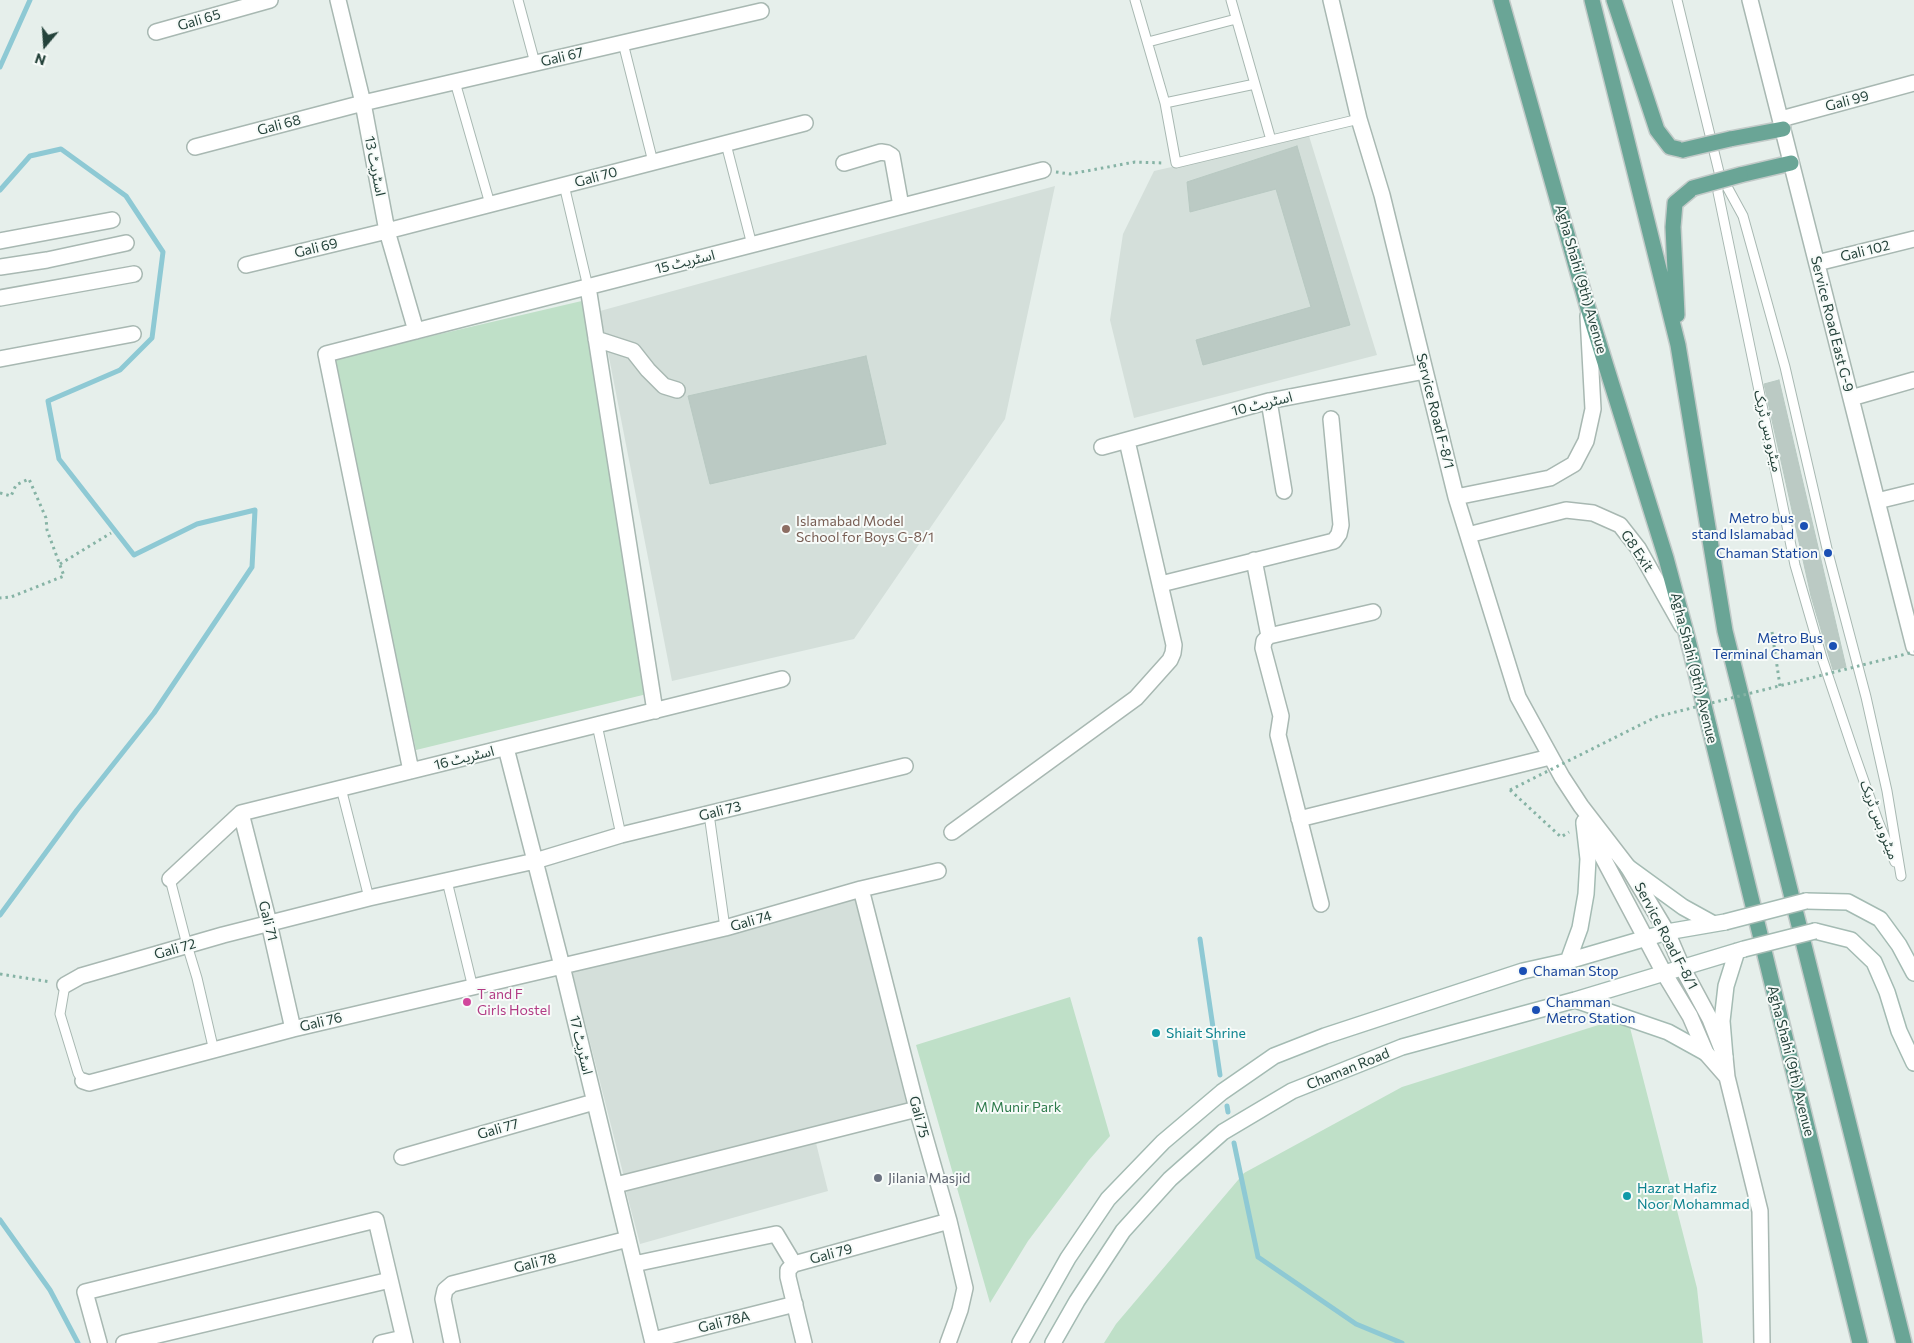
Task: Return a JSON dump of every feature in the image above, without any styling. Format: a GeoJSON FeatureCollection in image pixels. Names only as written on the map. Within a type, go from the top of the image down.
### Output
{"type":"FeatureCollection","features":[{"type":"Feature","properties":{"kind":"main road","name":"Agha Shahi (9th) Avenue"},"geometry":{"type":"LineString","coordinates":[[1501,0],[1587,304],[1666,558],[1687,636],[1860,1343]]}},
{"type":"Feature","properties":{"kind":"main road"},"geometry":{"type":"LineString","coordinates":[[1592,0],[1678,345],[1725,631],[1904,1343]]}},
{"type":"Feature","properties":{"kind":"main road"},"geometry":{"type":"LineString","coordinates":[[1614,0],[1656,130],[1670,148],[1683,150],[1782,124]]}},
{"type":"Feature","properties":{"kind":"main road"},"geometry":{"type":"LineString","coordinates":[[1678,345],[1673,227],[1675,203],[1693,188],[1792,163]]}},
{"type":"Feature","properties":{"kind":"street","name":"Gali 65"},"geometry":{"type":"LineString","coordinates":[[156,32],[270,0]]}},
{"type":"Feature","properties":{"kind":"street","name":"اسٹریٹ 13"},"geometry":{"type":"LineString","coordinates":[[338,0],[363,103],[387,231],[416,331]]}},
{"type":"Feature","properties":{"kind":"street","name":"Service Road F-8/1"},"geometry":{"type":"LineString","coordinates":[[1330,0],[1359,119],[1382,195],[1456,497],[1518,697],[1550,757],[1581,806],[1628,867],[1667,932],[1682,967],[1710,1019],[1725,1057],[1727,1077],[1760,1211],[1762,1343]]}},
{"type":"Feature","properties":{"kind":"street","name":"Service Road East G-9"},"geometry":{"type":"LineString","coordinates":[[1750,0],[1877,501],[1909,605],[1914,647]]}},
{"type":"Feature","properties":{"kind":"street","name":"Gali 67"},"geometry":{"type":"LineString","coordinates":[[363,103],[761,11]]}},
{"type":"Feature","properties":{"kind":"street","name":"Gali 99"},"geometry":{"type":"LineString","coordinates":[[1782,124],[1914,83]]}},
{"type":"Feature","properties":{"kind":"street","name":"Gali 68"},"geometry":{"type":"LineString","coordinates":[[195,147],[363,103]]}},
{"type":"Feature","properties":{"kind":"street","name":"Gali 70"},"geometry":{"type":"LineString","coordinates":[[387,231],[805,123]]}},
{"type":"Feature","properties":{"kind":"street"},"geometry":{"type":"LineString","coordinates":[[844,163],[881,152],[888,152],[892,156],[901,206]]}},
{"type":"Feature","properties":{"kind":"street","name":"اسٹریٹ 15"},"geometry":{"type":"LineString","coordinates":[[411,771],[326,354],[1043,170]]}},
{"type":"Feature","properties":{"kind":"street"},"geometry":{"type":"LineString","coordinates":[[0,241],[112,220]]}},
{"type":"Feature","properties":{"kind":"street","name":"Gali 69"},"geometry":{"type":"LineString","coordinates":[[246,265],[387,231]]}},
{"type":"Feature","properties":{"kind":"street","name":"Gali 102"},"geometry":{"type":"LineString","coordinates":[[1817,263],[1914,239]]}},
{"type":"Feature","properties":{"kind":"street"},"geometry":{"type":"LineString","coordinates":[[0,267],[47,260],[126,243]]}},
{"type":"Feature","properties":{"kind":"street"},"geometry":{"type":"LineString","coordinates":[[0,298],[134,274]]}},
{"type":"Feature","properties":{"kind":"street"},"geometry":{"type":"LineString","coordinates":[[588,287],[655,711]]}},
{"type":"Feature","properties":{"kind":"street"},"geometry":{"type":"LineString","coordinates":[[1456,497],[1550,478],[1574,464],[1586,441],[1593,409],[1587,304]]}},
{"type":"Feature","properties":{"kind":"street"},"geometry":{"type":"LineString","coordinates":[[0,359],[133,334]]}},
{"type":"Feature","properties":{"kind":"street"},"geometry":{"type":"LineString","coordinates":[[596,339],[633,350],[648,370],[664,386],[677,390]]}},
{"type":"Feature","properties":{"kind":"street","name":"اسٹریٹ 10"},"geometry":{"type":"LineString","coordinates":[[1102,447],[1268,402],[1425,371]]}},
{"type":"Feature","properties":{"kind":"street"},"geometry":{"type":"LineString","coordinates":[[1851,398],[1914,380]]}},
{"type":"Feature","properties":{"kind":"street"},"geometry":{"type":"LineString","coordinates":[[1268,402],[1284,491]]}},
{"type":"Feature","properties":{"kind":"street"},"geometry":{"type":"LineString","coordinates":[[1161,584],[1334,541],[1339,534],[1341,525],[1331,419]]}},
{"type":"Feature","properties":{"kind":"street"},"geometry":{"type":"LineString","coordinates":[[952,832],[1136,698],[1170,660],[1174,645],[1127,441]]}},
{"type":"Feature","properties":{"kind":"street"},"geometry":{"type":"LineString","coordinates":[[1877,501],[1914,492]]}},
{"type":"Feature","properties":{"kind":"street","name":"G8 Exit"},"geometry":{"type":"LineString","coordinates":[[1468,535],[1566,510],[1593,512],[1620,525],[1638,548],[1687,636]]}},
{"type":"Feature","properties":{"kind":"street"},"geometry":{"type":"LineString","coordinates":[[1254,560],[1269,636]]}},
{"type":"Feature","properties":{"kind":"street"},"geometry":{"type":"LineString","coordinates":[[1321,904],[1298,820],[1278,735],[1281,716],[1263,648],[1264,641],[1269,636],[1372,612]]}},
{"type":"Feature","properties":{"kind":"street","name":"اسٹریٹ 16"},"geometry":{"type":"LineString","coordinates":[[170,879],[241,813],[782,679]]}},
{"type":"Feature","properties":{"kind":"street","name":"اسٹریٹ 17"},"geometry":{"type":"LineString","coordinates":[[506,748],[562,966],[653,1342]]}},
{"type":"Feature","properties":{"kind":"street"},"geometry":{"type":"LineString","coordinates":[[1298,820],[1550,757]]}},
{"type":"Feature","properties":{"kind":"street","name":"Gali 73"},"geometry":{"type":"LineString","coordinates":[[535,861],[621,835],[905,766]]}},
{"type":"Feature","properties":{"kind":"street","name":"Service Road F-8/1"},"geometry":{"type":"LineString","coordinates":[[1581,806],[1584,824],[1647,938],[1664,973],[1690,1016],[1706,1053],[1727,1077]]}},
{"type":"Feature","properties":{"kind":"street","name":"Gali 71"},"geometry":{"type":"LineString","coordinates":[[241,813],[293,1029]]}},
{"type":"Feature","properties":{"kind":"street"},"geometry":{"type":"LineString","coordinates":[[1568,961],[1580,928],[1586,894],[1588,858],[1584,824]]}},
{"type":"Feature","properties":{"kind":"street"},"geometry":{"type":"LineString","coordinates":[[369,898],[535,861]]}},
{"type":"Feature","properties":{"kind":"street"},"geometry":{"type":"LineString","coordinates":[[1628,867],[1683,907],[1719,922]]}},
{"type":"Feature","properties":{"kind":"street","name":"Gali 74"},"geometry":{"type":"LineString","coordinates":[[562,966],[725,928],[860,889],[938,871]]}},
{"type":"Feature","properties":{"kind":"street","name":"Gali 75"},"geometry":{"type":"LineString","coordinates":[[860,889],[917,1109],[949,1221],[965,1288],[960,1310],[948,1343]]}},
{"type":"Feature","properties":{"kind":"street","name":"Gali 72"},"geometry":{"type":"LineString","coordinates":[[65,984],[81,976],[187,945],[369,898]]}},
{"type":"Feature","properties":{"kind":"street"},"geometry":{"type":"LineString","coordinates":[[1020,1343],[1068,1258],[1108,1199],[1163,1142],[1222,1092],[1274,1056],[1325,1036],[1508,976],[1568,961],[1667,932],[1719,922],[1806,901],[1848,902],[1880,919],[1900,945],[1914,973]]}},
{"type":"Feature","properties":{"kind":"street","name":"Chaman Road"},"geometry":{"type":"LineString","coordinates":[[1053,1343],[1077,1301],[1123,1231],[1170,1179],[1223,1132],[1292,1091],[1402,1046],[1575,1000],[1740,950],[1815,931],[1851,940],[1874,962],[1914,1063]]}},
{"type":"Feature","properties":{"kind":"street"},"geometry":{"type":"LineString","coordinates":[[1725,1057],[1722,1021],[1726,986],[1740,950]]}},
{"type":"Feature","properties":{"kind":"street","name":"Gali 76"},"geometry":{"type":"LineString","coordinates":[[83,1081],[89,1083],[293,1029],[562,966]]}},
{"type":"Feature","properties":{"kind":"street"},"geometry":{"type":"LineString","coordinates":[[1575,1000],[1668,1032],[1706,1053]]}},
{"type":"Feature","properties":{"kind":"street","name":"Gali 77"},"geometry":{"type":"LineString","coordinates":[[402,1157],[594,1102]]}},
{"type":"Feature","properties":{"kind":"street"},"geometry":{"type":"LineString","coordinates":[[616,1185],[917,1109]]}},
{"type":"Feature","properties":{"kind":"street"},"geometry":{"type":"LineString","coordinates":[[99,1343],[85,1292],[376,1220],[404,1340],[381,1343]]}},
{"type":"Feature","properties":{"kind":"street","name":"Gali 79"},"geometry":{"type":"LineString","coordinates":[[804,1343],[788,1277],[788,1270],[794,1264],[949,1221]]}},
{"type":"Feature","properties":{"kind":"street"},"geometry":{"type":"LineString","coordinates":[[634,1264],[776,1234],[794,1264]]}},
{"type":"Feature","properties":{"kind":"street","name":"Gali 78"},"geometry":{"type":"LineString","coordinates":[[452,1343],[443,1299],[445,1290],[452,1284],[628,1239]]}},
{"type":"Feature","properties":{"kind":"street"},"geometry":{"type":"LineString","coordinates":[[124,1343],[390,1280]]}},
{"type":"Feature","properties":{"kind":"street","name":"Gali 78A"},"geometry":{"type":"LineString","coordinates":[[653,1342],[795,1304]]}},
{"type":"Feature","properties":{"kind":"lane"},"geometry":{"type":"LineString","coordinates":[[518,0],[535,64]]}},
{"type":"Feature","properties":{"kind":"lane"},"geometry":{"type":"LineString","coordinates":[[1135,0],[1165,103],[1176,163],[1359,119]]}},
{"type":"Feature","properties":{"kind":"lane"},"geometry":{"type":"LineString","coordinates":[[1231,0],[1272,140]]}},
{"type":"Feature","properties":{"kind":"lane","name":"میٹرو بس ٹریک"},"geometry":{"type":"LineString","coordinates":[[1677,0],[1719,172],[1743,216],[1785,367],[1828,553],[1866,697],[1887,792],[1901,876],[1878,821],[1856,759],[1822,658],[1795,564],[1718,192],[1719,172]]}},
{"type":"Feature","properties":{"kind":"lane"},"geometry":{"type":"LineString","coordinates":[[1148,42],[1236,19]]}},
{"type":"Feature","properties":{"kind":"lane"},"geometry":{"type":"LineString","coordinates":[[623,43],[652,162]]}},
{"type":"Feature","properties":{"kind":"lane"},"geometry":{"type":"LineString","coordinates":[[455,82],[490,204]]}},
{"type":"Feature","properties":{"kind":"lane"},"geometry":{"type":"LineString","coordinates":[[1165,103],[1255,84]]}},
{"type":"Feature","properties":{"kind":"lane"},"geometry":{"type":"LineString","coordinates":[[726,144],[752,245]]}},
{"type":"Feature","properties":{"kind":"lane"},"geometry":{"type":"LineString","coordinates":[[564,185],[588,287]]}},
{"type":"Feature","properties":{"kind":"lane"},"geometry":{"type":"LineString","coordinates":[[597,725],[621,835]]}},
{"type":"Feature","properties":{"kind":"lane"},"geometry":{"type":"LineString","coordinates":[[341,788],[369,898]]}},
{"type":"Feature","properties":{"kind":"lane"},"geometry":{"type":"LineString","coordinates":[[709,814],[725,928]]}},
{"type":"Feature","properties":{"kind":"lane"},"geometry":{"type":"LineString","coordinates":[[170,879],[214,1050]]}},
{"type":"Feature","properties":{"kind":"lane"},"geometry":{"type":"LineString","coordinates":[[447,880],[473,988]]}},
{"type":"Feature","properties":{"kind":"lane"},"geometry":{"type":"LineString","coordinates":[[65,984],[60,1014],[78,1073],[83,1081]]}},
{"type":"Feature","properties":{"kind":"path"},"geometry":{"type":"LineString","coordinates":[[1043,170],[1070,174],[1135,162],[1176,163]]}},
{"type":"Feature","properties":{"kind":"path"},"geometry":{"type":"LineString","coordinates":[[0,493],[11,496],[16,485],[28,480],[46,518],[47,530],[64,576],[11,597],[0,598]]}},
{"type":"Feature","properties":{"kind":"path"},"geometry":{"type":"LineString","coordinates":[[60,564],[111,533]]}},
{"type":"Feature","properties":{"kind":"path"},"geometry":{"type":"LineString","coordinates":[[1772,632],[1780,686]]}},
{"type":"Feature","properties":{"kind":"path"},"geometry":{"type":"LineString","coordinates":[[1561,837],[1510,790],[1656,717],[1914,652]]}},
{"type":"Feature","properties":{"kind":"path"},"geometry":{"type":"LineString","coordinates":[[0,974],[65,984]]}},
{"type":"Feature","properties":{"kind":"shaded area"},"geometry":{"type":"Polygon","coordinates":[[[1309,136],[1377,355],[1134,418],[1110,320],[1123,234],[1154,171],[1309,136]]]}},
{"type":"Feature","properties":{"kind":"shaded area","name":"Islamabad Model School for Boys G-8/1"},"geometry":{"type":"Polygon","coordinates":[[[1055,186],[1005,419],[854,639],[672,681],[600,311],[1055,186]]]}},
{"type":"Feature","properties":{"kind":"shaded area"},"geometry":{"type":"Polygon","coordinates":[[[854,896],[907,1106],[624,1177],[571,967],[854,896]]]}},
{"type":"Feature","properties":{"kind":"shaded area"},"geometry":{"type":"Polygon","coordinates":[[[816,1143],[828,1191],[640,1244],[626,1191],[816,1143]]]}},
{"type":"Feature","properties":{"kind":"green space"},"geometry":{"type":"Polygon","coordinates":[[[586,300],[647,694],[416,750],[333,359],[586,300]]]}},
{"type":"Feature","properties":{"kind":"green space","name":"M Munir Park"},"geometry":{"type":"Polygon","coordinates":[[[1070,997],[1110,1136],[1089,1160],[1028,1241],[990,1303],[916,1045],[1070,997]]]}},
{"type":"Feature","properties":{"kind":"green space"},"geometry":{"type":"Polygon","coordinates":[[[1627,1016],[1697,1288],[1703,1343],[1104,1343],[1116,1324],[1244,1173],[1402,1087],[1627,1016]]]}},
{"type":"Feature","properties":{"kind":"building"},"geometry":{"type":"Polygon","coordinates":[[[1297,146],[1350,325],[1203,365],[1196,340],[1311,307],[1276,189],[1190,212],[1187,182],[1297,146]]]}},
{"type":"Feature","properties":{"kind":"building"},"geometry":{"type":"Polygon","coordinates":[[[866,356],[886,444],[710,484],[688,396],[866,356]]]}},
{"type":"Feature","properties":{"kind":"building","name":"Metro bus stand Islamabad"},"geometry":{"type":"Polygon","coordinates":[[[1779,380],[1846,667],[1833,670],[1811,596],[1764,384],[1779,380]]]}},
{"type":"Feature","properties":{"kind":"waterway"},"geometry":{"type":"LineString","coordinates":[[0,67],[30,0]]}},
{"type":"Feature","properties":{"kind":"waterway"},"geometry":{"type":"LineString","coordinates":[[0,190],[30,156],[61,149],[126,196],[163,252],[152,338],[120,370],[48,401],[59,459],[134,555],[197,524],[255,510],[252,567],[154,713],[77,810],[0,915]]}},
{"type":"Feature","properties":{"kind":"waterway"},"geometry":{"type":"LineString","coordinates":[[1200,939],[1220,1075]]}},
{"type":"Feature","properties":{"kind":"waterway"},"geometry":{"type":"LineString","coordinates":[[1227,1106],[1228,1112]]}},
{"type":"Feature","properties":{"kind":"waterway"},"geometry":{"type":"LineString","coordinates":[[1234,1143],[1258,1257],[1356,1324],[1402,1343]]}},
{"type":"Feature","properties":{"kind":"waterway"},"geometry":{"type":"LineString","coordinates":[[0,1220],[50,1290],[78,1343]]}},
{"type":"Feature","properties":{"kind":"place","name":"Metro bus stand Islamabad"},"geometry":{"type":"Point","coordinates":[1804,526]}},
{"type":"Feature","properties":{"kind":"place","name":"Islamabad Model School for Boys G-8/1"},"geometry":{"type":"Point","coordinates":[786,529]}},
{"type":"Feature","properties":{"kind":"place","name":"Chaman Station"},"geometry":{"type":"Point","coordinates":[1828,553]}},
{"type":"Feature","properties":{"kind":"place","name":"Metro Bus Terminal Chaman"},"geometry":{"type":"Point","coordinates":[1833,646]}},
{"type":"Feature","properties":{"kind":"place","name":"Chaman Stop"},"geometry":{"type":"Point","coordinates":[1523,971]}},
{"type":"Feature","properties":{"kind":"place","name":"T and F Girls Hostel"},"geometry":{"type":"Point","coordinates":[467,1002]}},
{"type":"Feature","properties":{"kind":"place","name":"Chamman Metro Station"},"geometry":{"type":"Point","coordinates":[1536,1010]}},
{"type":"Feature","properties":{"kind":"place","name":"Shiait Shrine"},"geometry":{"type":"Point","coordinates":[1156,1033]}},
{"type":"Feature","properties":{"kind":"place","name":"Jilania Masjid"},"geometry":{"type":"Point","coordinates":[878,1178]}},
{"type":"Feature","properties":{"kind":"place","name":"Hazrat Hafiz Noor Mohammad"},"geometry":{"type":"Point","coordinates":[1627,1196]}}]}
